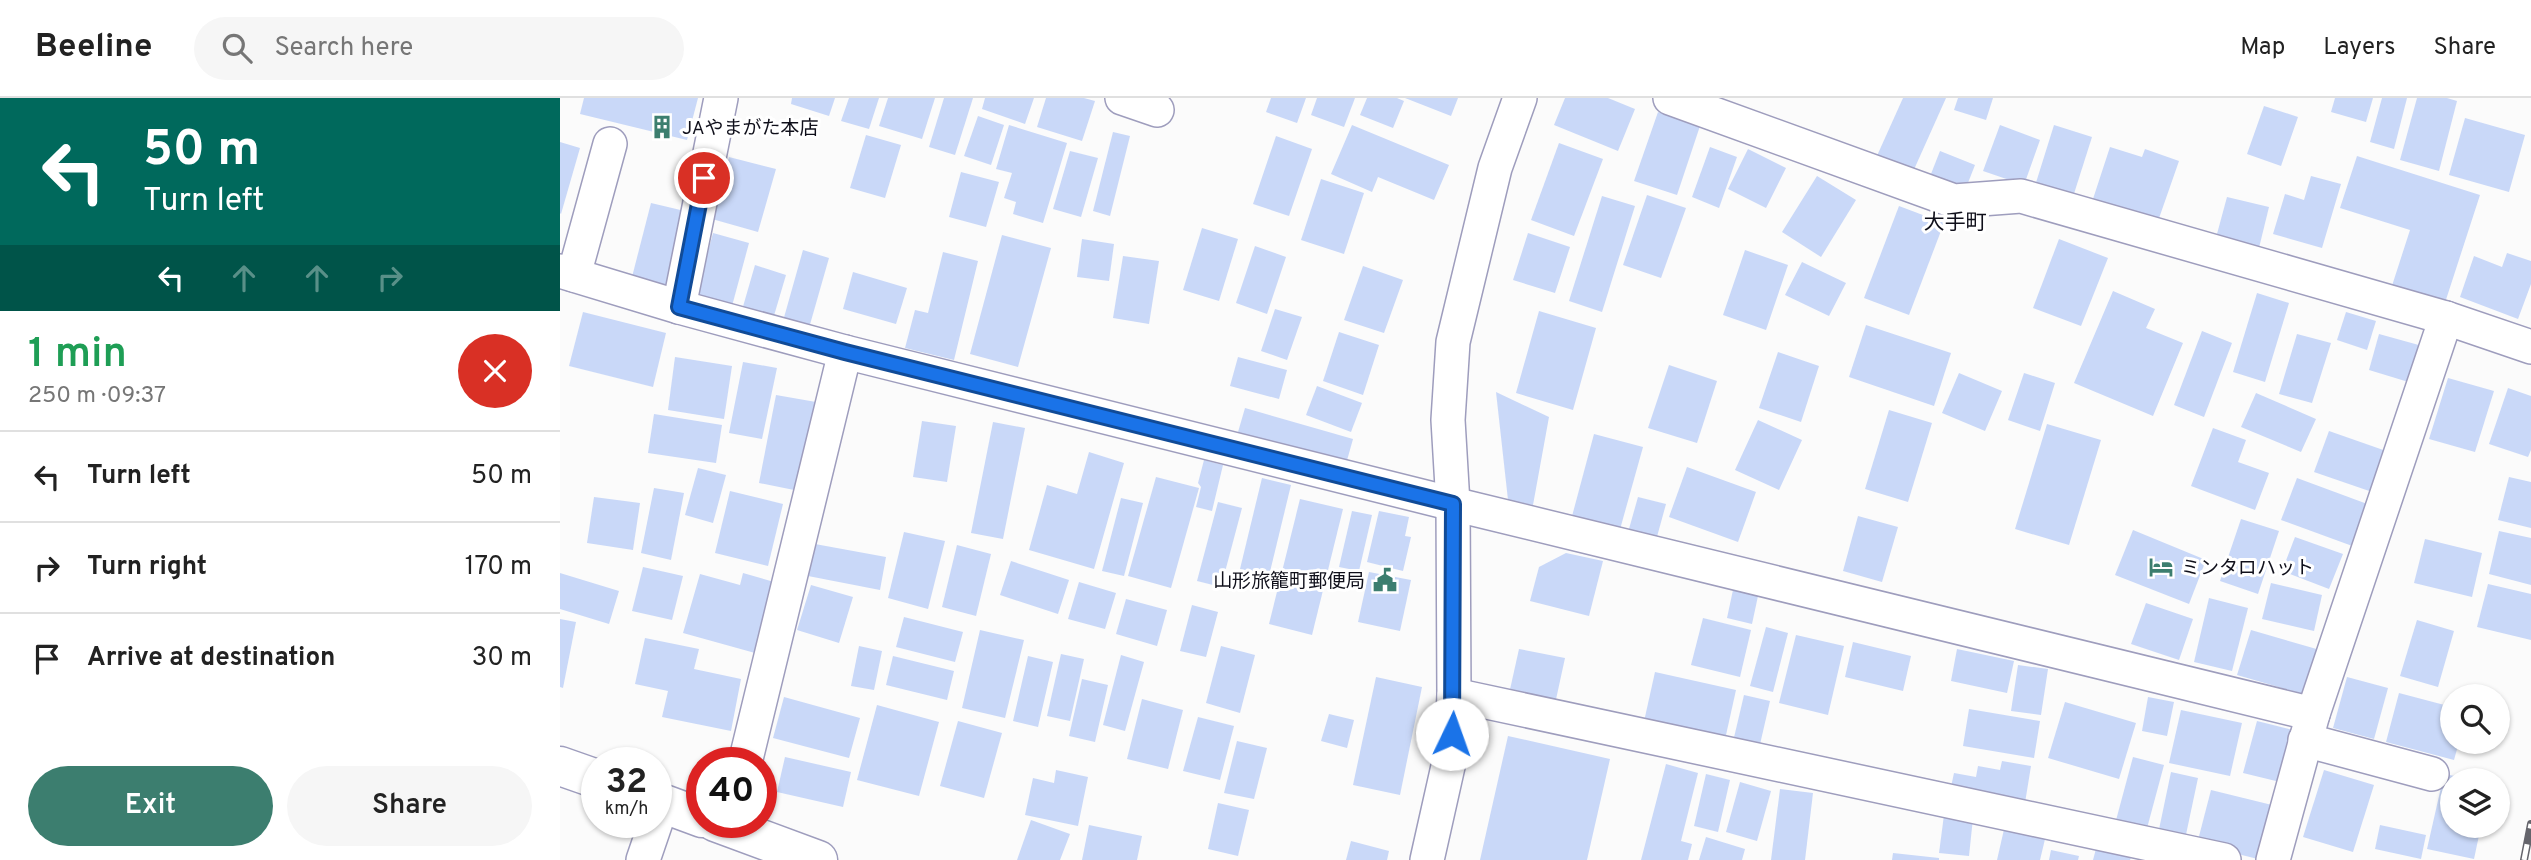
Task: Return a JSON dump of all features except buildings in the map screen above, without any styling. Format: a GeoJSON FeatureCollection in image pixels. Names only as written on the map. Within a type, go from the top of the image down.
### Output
{"type":"FeatureCollection","features":[{"type":"Feature","properties":{"kind":"highway"},"geometry":{"type":"LineString","coordinates":[[560,766],[581,773]]}},
{"type":"Feature","properties":{"kind":"highway"},"geometry":{"type":"LineString","coordinates":[[759,838],[818,860]]}},
{"type":"Feature","properties":{"kind":"street"},"geometry":{"type":"LineString","coordinates":[[679,307],[721,98]]}},
{"type":"Feature","properties":{"kind":"street"},"geometry":{"type":"LineString","coordinates":[[1122,98],[1157,110]]}},
{"type":"Feature","properties":{"kind":"street"},"geometry":{"type":"LineString","coordinates":[[1427,860],[1451,753],[1454,695],[1453,504],[1448,420],[1453,342],[1495,168],[1520,98]]}},
{"type":"Feature","properties":{"kind":"street"},"geometry":{"type":"LineString","coordinates":[[1670,98],[1954,201],[2021,196],[2446,318],[2531,347]]}},
{"type":"Feature","properties":{"kind":"street"},"geometry":{"type":"LineString","coordinates":[[610,144],[567,273],[845,352],[1453,504],[2309,727],[2432,774]]}},
{"type":"Feature","properties":{"kind":"street"},"geometry":{"type":"LineString","coordinates":[[2273,860],[2309,727],[2446,318]]}},
{"type":"Feature","properties":{"kind":"street"},"geometry":{"type":"LineString","coordinates":[[749,747],[845,352]]}},
{"type":"Feature","properties":{"kind":"street"},"geometry":{"type":"LineString","coordinates":[[1454,695],[2224,860]]}},
{"type":"Feature","properties":{"kind":"street"},"geometry":{"type":"LineString","coordinates":[[643,860],[650,838]]}},
{"type":"Feature","properties":{"kind":"railway"},"geometry":{"type":"LineString","coordinates":[[2524,860],[2531,824]]}},
{"type":"Feature","properties":{"kind":"place","name":"JAやまがた本店"},"geometry":{"type":"Point","coordinates":[662,127]}},
{"type":"Feature","properties":{"kind":"place","name":"ミンタロハット"},"geometry":{"type":"Point","coordinates":[2161,567]}},
{"type":"Feature","properties":{"kind":"place","name":"山形旅籠町郵便局"},"geometry":{"type":"Point","coordinates":[1385,580]}},
{"type":"Feature","properties":{"kind":"district","name":"大手町"},"geometry":{"type":"Point","coordinates":[1955,222]}},
{"type":"Feature","properties":{"kind":"route"},"geometry":{"type":"LineString","coordinates":[[704,178],[679,307],[845,352],[1453,504],[1452,734]]}}]}
